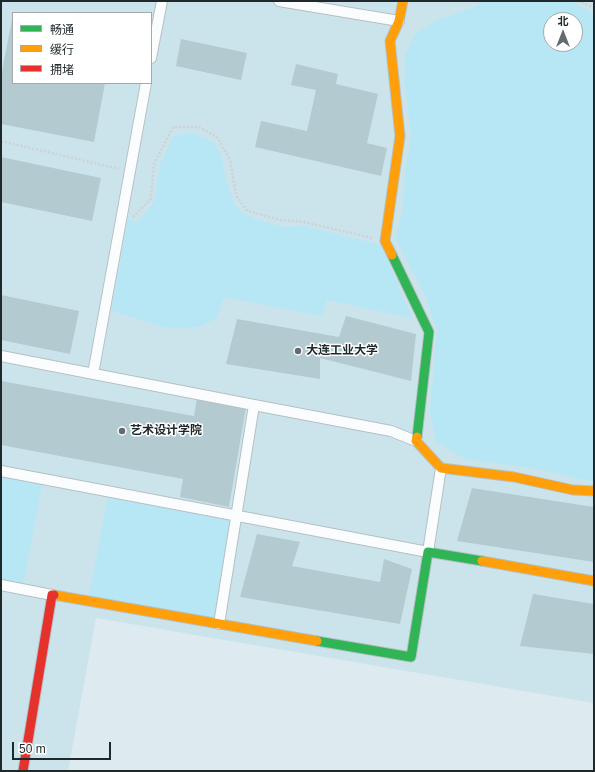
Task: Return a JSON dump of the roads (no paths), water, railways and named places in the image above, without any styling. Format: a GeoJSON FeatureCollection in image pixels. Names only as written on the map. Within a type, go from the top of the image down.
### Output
{"type":"FeatureCollection","features":[{"type":"Feature","properties":{"kind":"street"},"geometry":{"type":"LineString","coordinates":[[152,53],[162,1]]}},
{"type":"Feature","properties":{"kind":"street"},"geometry":{"type":"LineString","coordinates":[[279,1],[399,21]]}},
{"type":"Feature","properties":{"kind":"street"},"geometry":{"type":"LineString","coordinates":[[403,1],[399,21],[390,41],[400,136],[385,241],[429,332],[416,441]]}},
{"type":"Feature","properties":{"kind":"street"},"geometry":{"type":"LineString","coordinates":[[92,374],[146,84]]}},
{"type":"Feature","properties":{"kind":"street"},"geometry":{"type":"LineString","coordinates":[[1,356],[391,431],[416,441],[441,468],[514,477],[573,490],[594,491]]}},
{"type":"Feature","properties":{"kind":"street"},"geometry":{"type":"LineString","coordinates":[[219,624],[254,405]]}},
{"type":"Feature","properties":{"kind":"street"},"geometry":{"type":"LineString","coordinates":[[1,585],[411,657],[441,468]]}},
{"type":"Feature","properties":{"kind":"street"},"geometry":{"type":"LineString","coordinates":[[1,471],[235,517],[594,581]]}},
{"type":"Feature","properties":{"kind":"street"},"geometry":{"type":"LineString","coordinates":[[23,771],[52,595]]}},
{"type":"Feature","properties":{"kind":"place","name":"大连工业大学"},"geometry":{"type":"Point","coordinates":[298,351]}},
{"type":"Feature","properties":{"kind":"place","name":"艺术设计学院"},"geometry":{"type":"Point","coordinates":[122,431]}}]}
